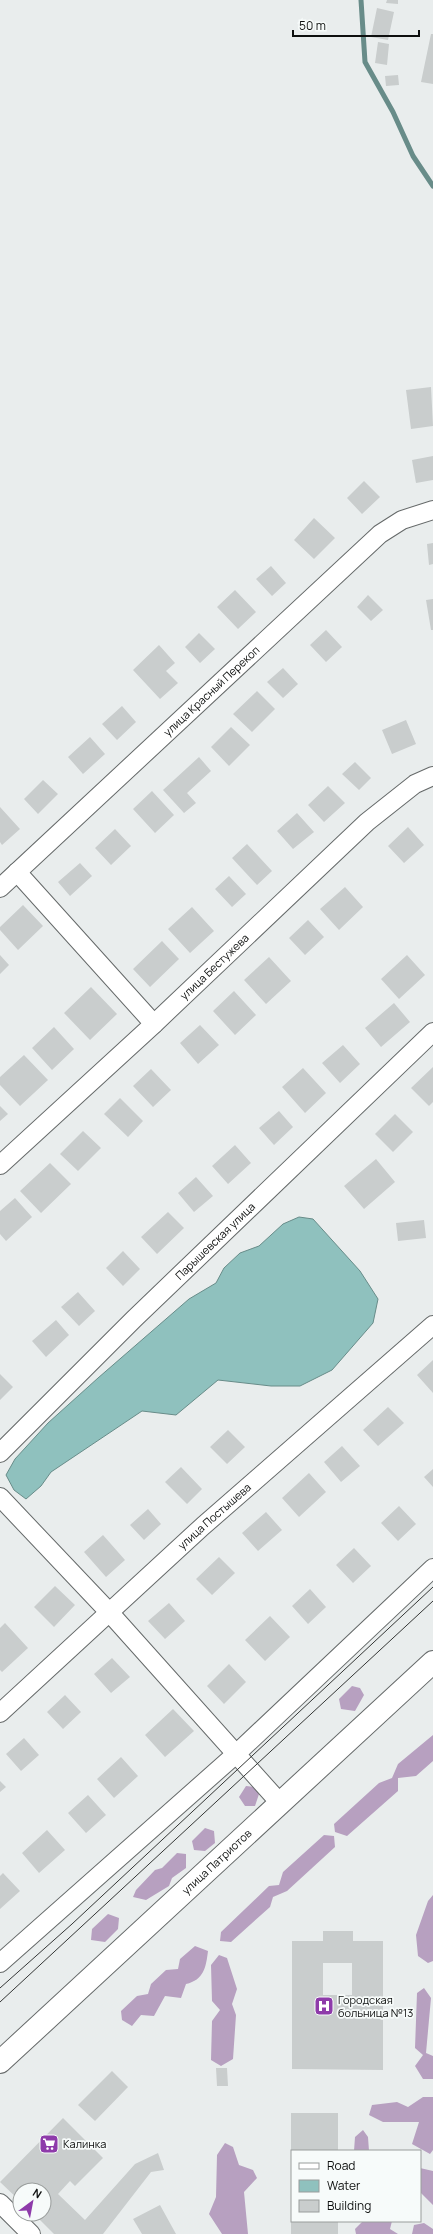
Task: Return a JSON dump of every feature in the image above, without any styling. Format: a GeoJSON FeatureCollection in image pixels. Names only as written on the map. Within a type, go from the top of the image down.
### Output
{"type":"FeatureCollection","features":[{"type":"Feature","properties":{"kind":"main road","name":"улица Патриотов"},"geometry":{"type":"LineString","coordinates":[[0,2062],[433,1662]]}},
{"type":"Feature","properties":{"kind":"street","name":"улица Красный Перекоп"},"geometry":{"type":"LineString","coordinates":[[0,888],[380,534],[402,520],[433,510]]}},
{"type":"Feature","properties":{"kind":"street","name":"улица Бестужева"},"geometry":{"type":"LineString","coordinates":[[0,1165],[154,1024],[367,822],[415,784],[433,776]]}},
{"type":"Feature","properties":{"kind":"street"},"geometry":{"type":"LineString","coordinates":[[17,872],[154,1024]]}},
{"type":"Feature","properties":{"kind":"street","name":"Парышевская улица"},"geometry":{"type":"LineString","coordinates":[[0,1453],[134,1319],[433,1032]]}},
{"type":"Feature","properties":{"kind":"street","name":"улица Постышева"},"geometry":{"type":"LineString","coordinates":[[0,1713],[109,1612],[433,1325]]}},
{"type":"Feature","properties":{"kind":"street"},"geometry":{"type":"LineString","coordinates":[[0,1497],[109,1612],[280,1803]]}},
{"type":"Feature","properties":{"kind":"street"},"geometry":{"type":"LineString","coordinates":[[0,1963],[236,1754],[433,1568]]}},
{"type":"Feature","properties":{"kind":"street"},"geometry":{"type":"LineString","coordinates":[[0,2203],[31,2234]]}},
{"type":"Feature","properties":{"kind":"shaded area"},"geometry":{"type":"Polygon","coordinates":[[[352,1686],[360,1688],[364,1695],[355,1711],[341,1709],[339,1699],[352,1686]]]}},
{"type":"Feature","properties":{"kind":"shaded area"},"geometry":{"type":"Polygon","coordinates":[[[433,1735],[433,1761],[416,1776],[398,1778],[398,1791],[347,1836],[335,1832],[334,1824],[379,1783],[392,1778],[398,1764],[433,1735]]]}},
{"type":"Feature","properties":{"kind":"shaded area"},"geometry":{"type":"Polygon","coordinates":[[[246,1786],[255,1787],[259,1794],[255,1806],[245,1806],[239,1797],[246,1786]]]}},
{"type":"Feature","properties":{"kind":"shaded area"},"geometry":{"type":"Polygon","coordinates":[[[205,1828],[214,1831],[215,1843],[205,1851],[194,1850],[192,1841],[205,1828]]]}},
{"type":"Feature","properties":{"kind":"shaded area"},"geometry":{"type":"Polygon","coordinates":[[[324,1835],[334,1836],[335,1847],[287,1891],[273,1897],[270,1907],[231,1942],[220,1941],[221,1932],[269,1886],[279,1885],[283,1872],[324,1835]]]}},
{"type":"Feature","properties":{"kind":"shaded area"},"geometry":{"type":"Polygon","coordinates":[[[177,1853],[186,1854],[186,1868],[172,1878],[169,1886],[146,1900],[133,1897],[136,1890],[155,1870],[162,1868],[177,1853]]]}},
{"type":"Feature","properties":{"kind":"shaded area"},"geometry":{"type":"Polygon","coordinates":[[[433,1895],[433,1961],[428,1963],[418,1956],[416,1935],[428,1901],[433,1895]]]}},
{"type":"Feature","properties":{"kind":"shaded area"},"geometry":{"type":"Polygon","coordinates":[[[108,1914],[119,1918],[118,1929],[105,1942],[91,1940],[92,1929],[108,1914]]]}},
{"type":"Feature","properties":{"kind":"shaded area"},"geometry":{"type":"Polygon","coordinates":[[[195,1946],[208,1951],[205,1967],[197,1979],[186,1984],[181,1998],[165,1996],[154,2016],[141,2015],[132,2026],[122,2020],[121,2011],[137,1996],[148,1994],[151,1984],[166,1970],[178,1969],[180,1959],[195,1946]]]}},
{"type":"Feature","properties":{"kind":"shaded area"},"geometry":{"type":"Polygon","coordinates":[[[219,1955],[227,1958],[237,1989],[232,2004],[236,2015],[233,2059],[221,2066],[211,2060],[212,2021],[220,2010],[212,2001],[211,1965],[219,1955]]]}},
{"type":"Feature","properties":{"kind":"shaded area"},"geometry":{"type":"Polygon","coordinates":[[[424,1988],[431,1998],[426,2053],[433,2056],[433,2079],[423,2079],[415,2066],[423,2055],[415,2048],[417,1993],[424,1988]]]}},
{"type":"Feature","properties":{"kind":"shaded area"},"geometry":{"type":"Polygon","coordinates":[[[423,2097],[433,2097],[433,2150],[430,2154],[412,2144],[419,2122],[383,2122],[369,2115],[372,2105],[397,2102],[408,2107],[423,2097]]]}},
{"type":"Feature","properties":{"kind":"shaded area"},"geometry":{"type":"Polygon","coordinates":[[[363,2130],[368,2137],[369,2150],[354,2150],[355,2137],[363,2130]]]}},
{"type":"Feature","properties":{"kind":"shaded area"},"geometry":{"type":"Polygon","coordinates":[[[225,2143],[233,2147],[239,2165],[253,2170],[257,2178],[244,2192],[248,2234],[222,2234],[209,2214],[216,2197],[217,2155],[225,2143]]]}},
{"type":"Feature","properties":{"kind":"shaded area"},"geometry":{"type":"Polygon","coordinates":[[[421,2168],[433,2171],[433,2205],[421,2193],[421,2168]]]}},
{"type":"Feature","properties":{"kind":"shaded area"},"geometry":{"type":"Polygon","coordinates":[[[362,2222],[392,2222],[390,2229],[398,2234],[356,2234],[355,2229],[362,2222]]]}},
{"type":"Feature","properties":{"kind":"shaded area"},"geometry":{"type":"Polygon","coordinates":[[[424,2223],[433,2229],[433,2234],[412,2234],[414,2225],[424,2223]]]}},
{"type":"Feature","properties":{"kind":"water"},"geometry":{"type":"Polygon","coordinates":[[[299,1217],[313,1219],[360,1271],[378,1299],[373,1323],[332,1370],[300,1386],[271,1386],[218,1380],[176,1415],[142,1411],[51,1472],[41,1486],[26,1499],[14,1490],[6,1475],[15,1459],[48,1423],[189,1299],[216,1283],[224,1268],[240,1253],[259,1246],[283,1224],[299,1217]]]}},
{"type":"Feature","properties":{"kind":"building"},"geometry":{"type":"Polygon","coordinates":[[[387,0],[398,0],[398,4],[386,3],[387,0]]]}},
{"type":"Feature","properties":{"kind":"building"},"geometry":{"type":"Polygon","coordinates":[[[377,8],[394,12],[388,40],[371,37],[377,8]]]}},
{"type":"Feature","properties":{"kind":"building"},"geometry":{"type":"Polygon","coordinates":[[[431,34],[433,34],[433,84],[421,82],[431,34]]]}},
{"type":"Feature","properties":{"kind":"building"},"geometry":{"type":"Polygon","coordinates":[[[378,42],[389,44],[387,65],[375,63],[378,42]]]}},
{"type":"Feature","properties":{"kind":"building"},"geometry":{"type":"Polygon","coordinates":[[[398,75],[399,85],[386,86],[385,76],[398,75]]]}},
{"type":"Feature","properties":{"kind":"building"},"geometry":{"type":"Polygon","coordinates":[[[431,387],[433,426],[411,429],[406,390],[431,387]]]}},
{"type":"Feature","properties":{"kind":"building"},"geometry":{"type":"Polygon","coordinates":[[[433,456],[433,480],[416,483],[412,460],[433,456]]]}},
{"type":"Feature","properties":{"kind":"building"},"geometry":{"type":"Polygon","coordinates":[[[364,481],[380,497],[362,514],[347,498],[364,481]]]}},
{"type":"Feature","properties":{"kind":"building"},"geometry":{"type":"Polygon","coordinates":[[[314,518],[335,538],[314,559],[294,540],[314,518]]]}},
{"type":"Feature","properties":{"kind":"building"},"geometry":{"type":"Polygon","coordinates":[[[433,543],[433,564],[429,565],[427,544],[433,543]]]}},
{"type":"Feature","properties":{"kind":"building"},"geometry":{"type":"Polygon","coordinates":[[[271,566],[286,583],[272,596],[256,579],[271,566]]]}},
{"type":"Feature","properties":{"kind":"building"},"geometry":{"type":"Polygon","coordinates":[[[235,590],[256,612],[238,629],[217,607],[235,590]]]}},
{"type":"Feature","properties":{"kind":"building"},"geometry":{"type":"Polygon","coordinates":[[[368,595],[383,610],[371,621],[357,607],[368,595]]]}},
{"type":"Feature","properties":{"kind":"building"},"geometry":{"type":"Polygon","coordinates":[[[433,599],[433,630],[431,630],[426,600],[433,599]]]}},
{"type":"Feature","properties":{"kind":"building"},"geometry":{"type":"Polygon","coordinates":[[[326,630],[342,647],[326,662],[310,645],[326,630]]]}},
{"type":"Feature","properties":{"kind":"building"},"geometry":{"type":"Polygon","coordinates":[[[199,633],[215,649],[200,663],[185,647],[199,633]]]}},
{"type":"Feature","properties":{"kind":"building"},"geometry":{"type":"Polygon","coordinates":[[[159,645],[175,663],[166,671],[178,683],[160,699],[133,670],[159,645]]]}},
{"type":"Feature","properties":{"kind":"building"},"geometry":{"type":"Polygon","coordinates":[[[283,668],[298,684],[283,698],[267,682],[283,668]]]}},
{"type":"Feature","properties":{"kind":"building"},"geometry":{"type":"Polygon","coordinates":[[[257,691],[275,709],[252,732],[233,714],[257,691]]]}},
{"type":"Feature","properties":{"kind":"building"},"geometry":{"type":"Polygon","coordinates":[[[122,706],[136,722],[117,740],[102,724],[122,706]]]}},
{"type":"Feature","properties":{"kind":"building"},"geometry":{"type":"Polygon","coordinates":[[[406,720],[416,744],[392,754],[382,730],[406,720]]]}},
{"type":"Feature","properties":{"kind":"building"},"geometry":{"type":"Polygon","coordinates":[[[231,727],[250,745],[229,766],[211,747],[231,727]]]}},
{"type":"Feature","properties":{"kind":"building"},"geometry":{"type":"Polygon","coordinates":[[[90,737],[105,754],[83,774],[68,757],[90,737]]]}},
{"type":"Feature","properties":{"kind":"building"},"geometry":{"type":"Polygon","coordinates":[[[199,757],[211,771],[187,793],[196,803],[184,813],[163,790],[199,757]]]}},
{"type":"Feature","properties":{"kind":"building"},"geometry":{"type":"Polygon","coordinates":[[[355,762],[371,778],[359,790],[342,774],[355,762]]]}},
{"type":"Feature","properties":{"kind":"building"},"geometry":{"type":"Polygon","coordinates":[[[43,780],[58,794],[38,814],[24,799],[43,780]]]}},
{"type":"Feature","properties":{"kind":"building"},"geometry":{"type":"Polygon","coordinates":[[[328,786],[345,803],[324,822],[308,805],[328,786]]]}},
{"type":"Feature","properties":{"kind":"building"},"geometry":{"type":"Polygon","coordinates":[[[152,791],[174,815],[155,833],[133,809],[152,791]]]}},
{"type":"Feature","properties":{"kind":"building"},"geometry":{"type":"Polygon","coordinates":[[[0,807],[20,829],[2,845],[0,842],[0,807]]]}},
{"type":"Feature","properties":{"kind":"building"},"geometry":{"type":"Polygon","coordinates":[[[297,813],[314,832],[293,849],[277,831],[297,813]]]}},
{"type":"Feature","properties":{"kind":"building"},"geometry":{"type":"Polygon","coordinates":[[[408,827],[424,845],[404,863],[388,846],[408,827]]]}},
{"type":"Feature","properties":{"kind":"building"},"geometry":{"type":"Polygon","coordinates":[[[115,829],[131,846],[111,865],[95,848],[115,829]]]}},
{"type":"Feature","properties":{"kind":"building"},"geometry":{"type":"Polygon","coordinates":[[[247,844],[272,871],[257,885],[232,858],[247,844]]]}},
{"type":"Feature","properties":{"kind":"building"},"geometry":{"type":"Polygon","coordinates":[[[80,863],[92,876],[70,896],[58,882],[80,863]]]}},
{"type":"Feature","properties":{"kind":"building"},"geometry":{"type":"Polygon","coordinates":[[[229,876],[246,894],[232,907],[215,889],[229,876]]]}},
{"type":"Feature","properties":{"kind":"building"},"geometry":{"type":"Polygon","coordinates":[[[345,887],[363,907],[339,930],[320,909],[345,887]]]}},
{"type":"Feature","properties":{"kind":"building"},"geometry":{"type":"Polygon","coordinates":[[[23,905],[43,926],[18,950],[0,930],[0,927],[23,905]]]}},
{"type":"Feature","properties":{"kind":"building"},"geometry":{"type":"Polygon","coordinates":[[[192,907],[214,931],[190,953],[168,929],[192,907]]]}},
{"type":"Feature","properties":{"kind":"building"},"geometry":{"type":"Polygon","coordinates":[[[308,920],[324,937],[305,955],[289,938],[308,920]]]}},
{"type":"Feature","properties":{"kind":"building"},"geometry":{"type":"Polygon","coordinates":[[[162,941],[179,959],[150,987],[133,969],[162,941]]]}},
{"type":"Feature","properties":{"kind":"building"},"geometry":{"type":"Polygon","coordinates":[[[0,955],[9,965],[0,974],[0,955]]]}},
{"type":"Feature","properties":{"kind":"building"},"geometry":{"type":"Polygon","coordinates":[[[407,955],[425,975],[399,999],[381,979],[407,955]]]}},
{"type":"Feature","properties":{"kind":"building"},"geometry":{"type":"Polygon","coordinates":[[[269,957],[291,981],[266,1004],[244,980],[269,957]]]}},
{"type":"Feature","properties":{"kind":"building"},"geometry":{"type":"Polygon","coordinates":[[[91,987],[117,1014],[90,1040],[64,1013],[91,987]]]}},
{"type":"Feature","properties":{"kind":"building"},"geometry":{"type":"Polygon","coordinates":[[[234,991],[256,1015],[235,1035],[213,1011],[234,991]]]}},
{"type":"Feature","properties":{"kind":"building"},"geometry":{"type":"Polygon","coordinates":[[[394,1003],[410,1022],[381,1047],[365,1028],[394,1003]]]}},
{"type":"Feature","properties":{"kind":"building"},"geometry":{"type":"Polygon","coordinates":[[[200,1025],[219,1045],[198,1064],[180,1043],[200,1025]]]}},
{"type":"Feature","properties":{"kind":"building"},"geometry":{"type":"Polygon","coordinates":[[[54,1027],[74,1049],[52,1070],[32,1048],[54,1027]]]}},
{"type":"Feature","properties":{"kind":"building"},"geometry":{"type":"Polygon","coordinates":[[[343,1045],[360,1064],[340,1083],[322,1063],[343,1045]]]}},
{"type":"Feature","properties":{"kind":"building"},"geometry":{"type":"Polygon","coordinates":[[[24,1055],[48,1080],[20,1106],[0,1085],[0,1077],[24,1055]]]}},
{"type":"Feature","properties":{"kind":"building"},"geometry":{"type":"Polygon","coordinates":[[[433,1067],[433,1102],[429,1106],[411,1088],[433,1067]]]}},
{"type":"Feature","properties":{"kind":"building"},"geometry":{"type":"Polygon","coordinates":[[[303,1068],[326,1093],[305,1113],[282,1087],[303,1068]]]}},
{"type":"Feature","properties":{"kind":"building"},"geometry":{"type":"Polygon","coordinates":[[[151,1069],[171,1090],[153,1107],[133,1086],[151,1069]]]}},
{"type":"Feature","properties":{"kind":"building"},"geometry":{"type":"Polygon","coordinates":[[[120,1098],[143,1121],[128,1137],[104,1114],[120,1098]]]}},
{"type":"Feature","properties":{"kind":"building"},"geometry":{"type":"Polygon","coordinates":[[[0,1106],[8,1114],[0,1121],[0,1106]]]}},
{"type":"Feature","properties":{"kind":"building"},"geometry":{"type":"Polygon","coordinates":[[[279,1111],[293,1127],[274,1145],[259,1128],[279,1111]]]}},
{"type":"Feature","properties":{"kind":"building"},"geometry":{"type":"Polygon","coordinates":[[[395,1114],[413,1132],[393,1152],[375,1134],[395,1114]]]}},
{"type":"Feature","properties":{"kind":"building"},"geometry":{"type":"Polygon","coordinates":[[[83,1131],[101,1148],[78,1171],[60,1154],[83,1131]]]}},
{"type":"Feature","properties":{"kind":"building"},"geometry":{"type":"Polygon","coordinates":[[[235,1145],[251,1163],[228,1184],[212,1166],[235,1145]]]}},
{"type":"Feature","properties":{"kind":"building"},"geometry":{"type":"Polygon","coordinates":[[[376,1159],[395,1182],[364,1209],[344,1186],[376,1159]]]}},
{"type":"Feature","properties":{"kind":"building"},"geometry":{"type":"Polygon","coordinates":[[[50,1163],[71,1184],[41,1213],[20,1191],[50,1163]]]}},
{"type":"Feature","properties":{"kind":"building"},"geometry":{"type":"Polygon","coordinates":[[[196,1177],[213,1196],[194,1212],[178,1193],[196,1177]]]}},
{"type":"Feature","properties":{"kind":"building"},"geometry":{"type":"Polygon","coordinates":[[[15,1198],[32,1217],[6,1241],[0,1234],[0,1211],[15,1198]]]}},
{"type":"Feature","properties":{"kind":"building"},"geometry":{"type":"Polygon","coordinates":[[[168,1212],[184,1228],[157,1254],[141,1237],[168,1212]]]}},
{"type":"Feature","properties":{"kind":"building"},"geometry":{"type":"Polygon","coordinates":[[[424,1220],[426,1238],[398,1241],[396,1223],[424,1220]]]}},
{"type":"Feature","properties":{"kind":"building"},"geometry":{"type":"Polygon","coordinates":[[[123,1251],[140,1269],[123,1286],[106,1268],[123,1251]]]}},
{"type":"Feature","properties":{"kind":"building"},"geometry":{"type":"Polygon","coordinates":[[[78,1292],[95,1311],[79,1326],[61,1307],[78,1292]]]}},
{"type":"Feature","properties":{"kind":"building"},"geometry":{"type":"Polygon","coordinates":[[[56,1320],[69,1335],[46,1357],[32,1341],[56,1320]]]}},
{"type":"Feature","properties":{"kind":"building"},"geometry":{"type":"Polygon","coordinates":[[[433,1360],[433,1393],[417,1375],[433,1360]]]}},
{"type":"Feature","properties":{"kind":"building"},"geometry":{"type":"Polygon","coordinates":[[[0,1374],[13,1387],[0,1400],[0,1374]]]}},
{"type":"Feature","properties":{"kind":"building"},"geometry":{"type":"Polygon","coordinates":[[[388,1407],[404,1423],[378,1446],[363,1430],[388,1407]]]}},
{"type":"Feature","properties":{"kind":"building"},"geometry":{"type":"Polygon","coordinates":[[[228,1430],[245,1447],[227,1464],[210,1447],[228,1430]]]}},
{"type":"Feature","properties":{"kind":"building"},"geometry":{"type":"Polygon","coordinates":[[[342,1446],[360,1466],[341,1482],[324,1462],[342,1446]]]}},
{"type":"Feature","properties":{"kind":"building"},"geometry":{"type":"Polygon","coordinates":[[[181,1467],[202,1489],[187,1504],[165,1482],[181,1467]]]}},
{"type":"Feature","properties":{"kind":"building"},"geometry":{"type":"Polygon","coordinates":[[[433,1469],[433,1487],[424,1477],[433,1469]]]}},
{"type":"Feature","properties":{"kind":"building"},"geometry":{"type":"Polygon","coordinates":[[[309,1473],[326,1492],[299,1517],[282,1498],[309,1473]]]}},
{"type":"Feature","properties":{"kind":"building"},"geometry":{"type":"Polygon","coordinates":[[[399,1506],[416,1524],[398,1541],[381,1523],[399,1506]]]}},
{"type":"Feature","properties":{"kind":"building"},"geometry":{"type":"Polygon","coordinates":[[[148,1509],[161,1524],[144,1540],[130,1525],[148,1509]]]}},
{"type":"Feature","properties":{"kind":"building"},"geometry":{"type":"Polygon","coordinates":[[[266,1512],[282,1530],[258,1551],[242,1533],[266,1512]]]}},
{"type":"Feature","properties":{"kind":"building"},"geometry":{"type":"Polygon","coordinates":[[[103,1535],[125,1560],[106,1577],[84,1552],[103,1535]]]}},
{"type":"Feature","properties":{"kind":"building"},"geometry":{"type":"Polygon","coordinates":[[[354,1548],[371,1566],[353,1583],[336,1565],[354,1548]]]}},
{"type":"Feature","properties":{"kind":"building"},"geometry":{"type":"Polygon","coordinates":[[[219,1557],[235,1573],[212,1595],[196,1579],[219,1557]]]}},
{"type":"Feature","properties":{"kind":"building"},"geometry":{"type":"Polygon","coordinates":[[[55,1586],[75,1605],[54,1627],[34,1607],[55,1586]]]}},
{"type":"Feature","properties":{"kind":"building"},"geometry":{"type":"Polygon","coordinates":[[[310,1589],[326,1607],[308,1624],[292,1606],[310,1589]]]}},
{"type":"Feature","properties":{"kind":"building"},"geometry":{"type":"Polygon","coordinates":[[[169,1603],[185,1621],[165,1639],[148,1621],[169,1603]]]}},
{"type":"Feature","properties":{"kind":"building"},"geometry":{"type":"Polygon","coordinates":[[[270,1616],[290,1637],[265,1661],[245,1640],[270,1616]]]}},
{"type":"Feature","properties":{"kind":"building"},"geometry":{"type":"Polygon","coordinates":[[[5,1623],[28,1648],[2,1672],[0,1670],[0,1628],[5,1623]]]}},
{"type":"Feature","properties":{"kind":"building"},"geometry":{"type":"Polygon","coordinates":[[[112,1658],[130,1677],[111,1693],[94,1674],[112,1658]]]}},
{"type":"Feature","properties":{"kind":"building"},"geometry":{"type":"Polygon","coordinates":[[[229,1664],[246,1682],[224,1704],[207,1686],[229,1664]]]}},
{"type":"Feature","properties":{"kind":"building"},"geometry":{"type":"Polygon","coordinates":[[[65,1695],[81,1712],[63,1729],[47,1712],[65,1695]]]}},
{"type":"Feature","properties":{"kind":"building"},"geometry":{"type":"Polygon","coordinates":[[[173,1709],[194,1731],[165,1757],[145,1735],[173,1709]]]}},
{"type":"Feature","properties":{"kind":"building"},"geometry":{"type":"Polygon","coordinates":[[[24,1738],[39,1755],[21,1771],[6,1754],[24,1738]]]}},
{"type":"Feature","properties":{"kind":"building"},"geometry":{"type":"Polygon","coordinates":[[[121,1757],[138,1776],[114,1798],[97,1779],[121,1757]]]}},
{"type":"Feature","properties":{"kind":"building"},"geometry":{"type":"Polygon","coordinates":[[[0,1781],[6,1787],[0,1792],[0,1781]]]}},
{"type":"Feature","properties":{"kind":"building"},"geometry":{"type":"Polygon","coordinates":[[[88,1795],[106,1815],[86,1833],[68,1813],[88,1795]]]}},
{"type":"Feature","properties":{"kind":"building"},"geometry":{"type":"Polygon","coordinates":[[[47,1830],[65,1850],[39,1873],[22,1853],[47,1830]]]}},
{"type":"Feature","properties":{"kind":"building"},"geometry":{"type":"Polygon","coordinates":[[[3,1873],[20,1891],[0,1909],[0,1876],[3,1873]]]}},
{"type":"Feature","properties":{"kind":"building"},"geometry":{"type":"Polygon","coordinates":[[[323,1931],[353,1931],[353,1941],[383,1941],[383,2070],[292,2069],[292,1941],[323,1941],[323,1931]],[[323,1963],[323,1995],[352,1995],[352,1963],[323,1963]]]}},
{"type":"Feature","properties":{"kind":"building"},"geometry":{"type":"Polygon","coordinates":[[[216,2068],[227,2068],[228,2086],[217,2086],[216,2068]]]}},
{"type":"Feature","properties":{"kind":"building"},"geometry":{"type":"Polygon","coordinates":[[[112,2071],[128,2087],[95,2121],[78,2105],[112,2071]]]}},
{"type":"Feature","properties":{"kind":"building"},"geometry":{"type":"Polygon","coordinates":[[[291,2113],[338,2113],[338,2150],[291,2150],[291,2113]]]}},
{"type":"Feature","properties":{"kind":"building"},"geometry":{"type":"Polygon","coordinates":[[[63,2118],[103,2158],[75,2186],[70,2181],[58,2194],[85,2220],[135,2164],[158,2153],[164,2170],[151,2172],[103,2234],[54,2234],[42,2222],[52,2222],[52,2182],[12,2182],[12,2193],[0,2182],[63,2118]]]}},
{"type":"Feature","properties":{"kind":"building"},"geometry":{"type":"Polygon","coordinates":[[[160,2205],[176,2234],[142,2234],[133,2219],[160,2205]]]}},
{"type":"Feature","properties":{"kind":"building"},"geometry":{"type":"Polygon","coordinates":[[[291,2222],[338,2222],[338,2234],[291,2234],[291,2222]]]}},
{"type":"Feature","properties":{"kind":"waterway"},"geometry":{"type":"LineString","coordinates":[[361,0],[365,62],[393,112],[413,156],[433,186]]}},
{"type":"Feature","properties":{"kind":"tram line"},"geometry":{"type":"LineString","coordinates":[[0,1988],[72,1924],[433,1587]]}},
{"type":"Feature","properties":{"kind":"tram line"},"geometry":{"type":"LineString","coordinates":[[0,2002],[433,1601]]}},
{"type":"Feature","properties":{"kind":"place","name":"Городская больница №13"},"geometry":{"type":"Point","coordinates":[324,2006]}},
{"type":"Feature","properties":{"kind":"place","name":"Калинка"},"geometry":{"type":"Point","coordinates":[49,2144]}}]}
